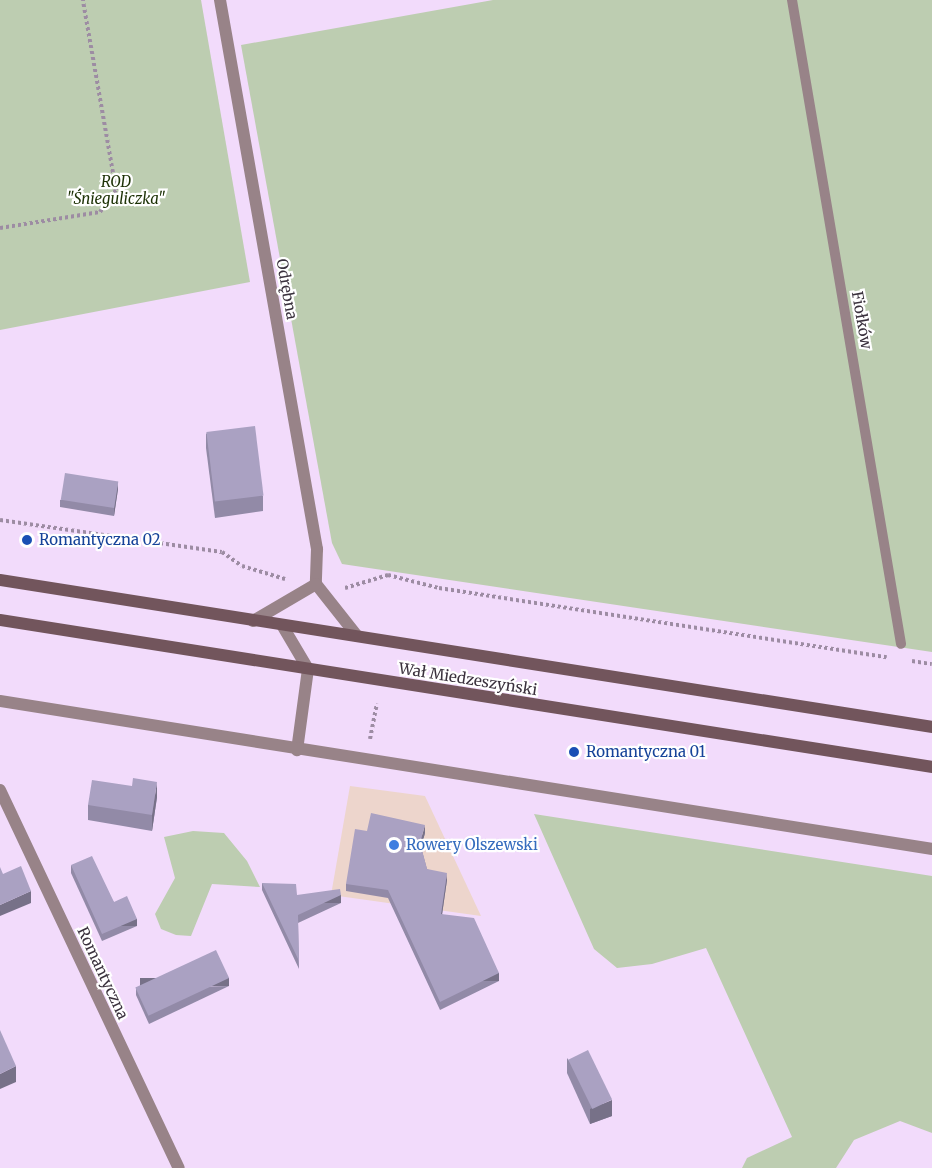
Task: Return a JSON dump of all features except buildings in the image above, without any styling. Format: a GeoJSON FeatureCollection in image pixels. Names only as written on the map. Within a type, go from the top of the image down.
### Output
{"type":"FeatureCollection","features":[{"type":"Feature","properties":{"kind":"main road","name":"Wał Miedzeszyński"},"geometry":{"type":"LineString","coordinates":[[0,580],[932,727]]}},
{"type":"Feature","properties":{"kind":"main road","name":"Wał Miedzeszyński"},"geometry":{"type":"LineString","coordinates":[[0,620],[932,767]]}},
{"type":"Feature","properties":{"kind":"street","name":"Odrębna"},"geometry":{"type":"LineString","coordinates":[[220,0],[317,549],[316,584]]}},
{"type":"Feature","properties":{"kind":"street"},"geometry":{"type":"LineString","coordinates":[[253,621],[316,584],[357,636]]}},
{"type":"Feature","properties":{"kind":"street"},"geometry":{"type":"LineString","coordinates":[[282,625],[308,669],[297,750]]}},
{"type":"Feature","properties":{"kind":"street"},"geometry":{"type":"LineString","coordinates":[[0,701],[297,750],[932,849]]}},
{"type":"Feature","properties":{"kind":"street","name":"Romantyczna"},"geometry":{"type":"LineString","coordinates":[[0,790],[179,1168]]}},
{"type":"Feature","properties":{"kind":"lane","name":"Fiołków"},"geometry":{"type":"LineString","coordinates":[[792,0],[902,644]]}},
{"type":"Feature","properties":{"kind":"path"},"geometry":{"type":"LineString","coordinates":[[0,228],[100,212],[116,190],[82,0]]}},
{"type":"Feature","properties":{"kind":"path"},"geometry":{"type":"LineString","coordinates":[[0,520],[222,552],[242,566],[316,584],[347,588],[388,575],[439,588],[892,658]]}},
{"type":"Feature","properties":{"kind":"path"},"geometry":{"type":"LineString","coordinates":[[904,660],[932,664]]}},
{"type":"Feature","properties":{"kind":"shaded area","name":"Rowery Olszewski"},"geometry":{"type":"Polygon","coordinates":[[[350,786],[425,796],[481,916],[331,895],[350,786]]]}},
{"type":"Feature","properties":{"kind":"green space","name":"ROD \"Śnieguliczka\""},"geometry":{"type":"Polygon","coordinates":[[[0,0],[201,0],[250,282],[0,330],[0,0]]]}},
{"type":"Feature","properties":{"kind":"green space"},"geometry":{"type":"Polygon","coordinates":[[[493,0],[932,0],[932,652],[342,564],[332,543],[241,45],[493,0]]]}},
{"type":"Feature","properties":{"kind":"green space"},"geometry":{"type":"Polygon","coordinates":[[[534,814],[932,876],[932,1133],[900,1121],[854,1140],[836,1168],[742,1168],[747,1158],[792,1137],[706,948],[652,964],[617,968],[594,949],[534,814]]]}},
{"type":"Feature","properties":{"kind":"green space"},"geometry":{"type":"Polygon","coordinates":[[[193,831],[224,833],[247,861],[260,887],[212,884],[191,936],[176,935],[161,929],[155,914],[175,878],[164,837],[193,831]]]}},
{"type":"Feature","properties":{"kind":"place","name":"Romantyczna 02"},"geometry":{"type":"Point","coordinates":[27,540]}},
{"type":"Feature","properties":{"kind":"place","name":"Romantyczna 01"},"geometry":{"type":"Point","coordinates":[574,752]}},
{"type":"Feature","properties":{"kind":"place","name":"Rowery Olszewski"},"geometry":{"type":"Point","coordinates":[394,845]}}]}
